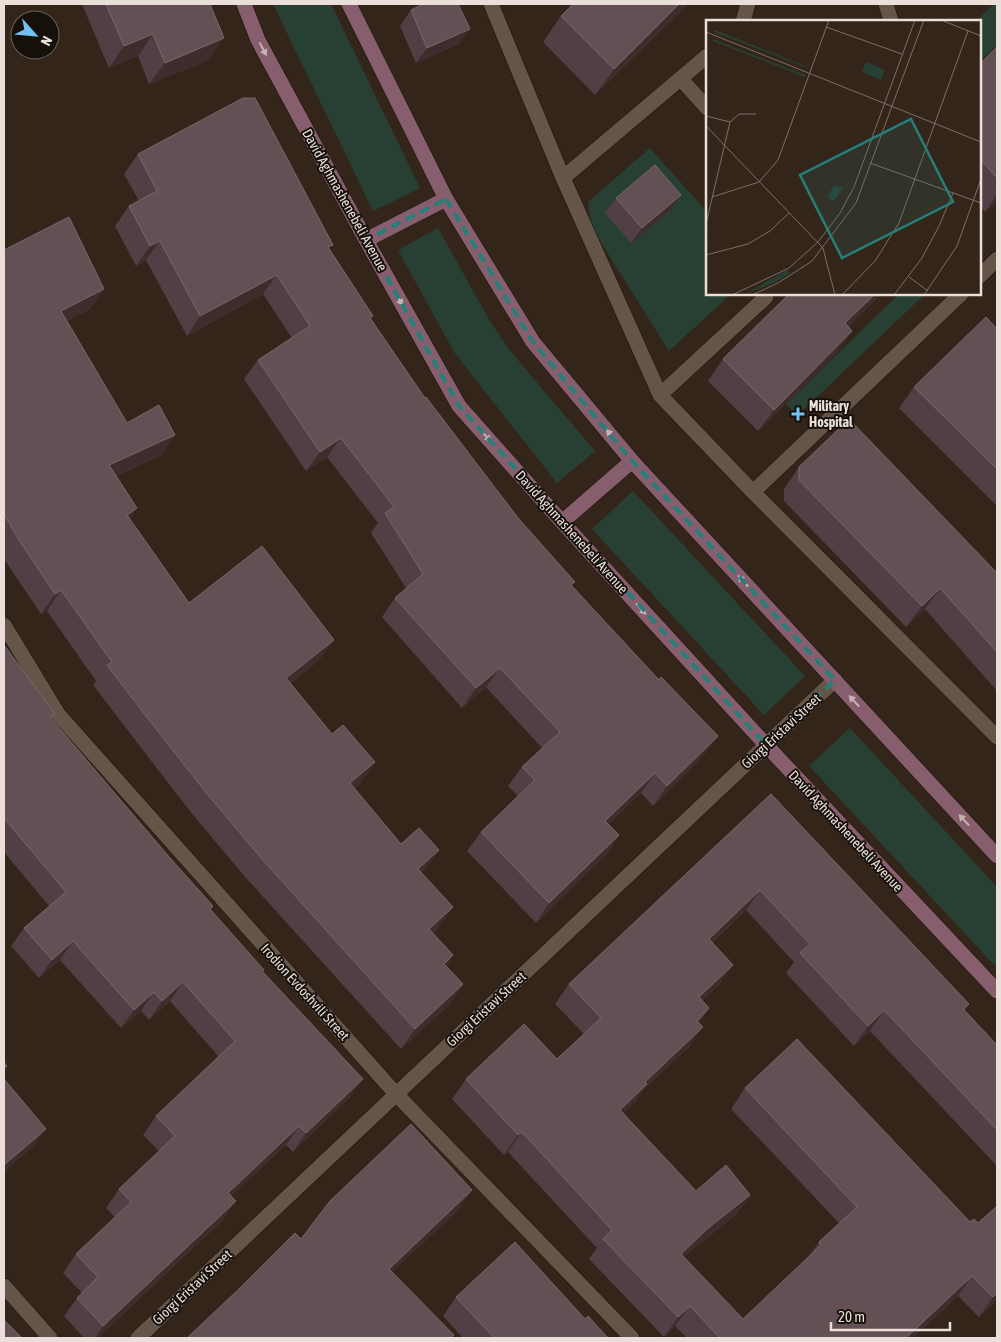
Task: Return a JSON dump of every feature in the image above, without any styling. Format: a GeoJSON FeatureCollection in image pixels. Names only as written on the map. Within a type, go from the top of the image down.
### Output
{"type":"FeatureCollection","features":[{"type":"Feature","properties":{"kind":"street","name":"David Aghmashenebeli Avenue"},"geometry":{"type":"LineString","coordinates":[[244,4],[258,40],[366,240],[459,406],[562,522],[766,745],[997,991]]}},
{"type":"Feature","properties":{"kind":"street"},"geometry":{"type":"LineString","coordinates":[[349,4],[446,199],[533,342],[632,461],[997,856]]}},
{"type":"Feature","properties":{"kind":"street"},"geometry":{"type":"LineString","coordinates":[[491,4],[563,178],[660,395],[753,492],[997,737]]}},
{"type":"Feature","properties":{"kind":"street"},"geometry":{"type":"LineString","coordinates":[[743,20],[748,4]]}},
{"type":"Feature","properties":{"kind":"street"},"geometry":{"type":"LineString","coordinates":[[563,178],[706,57]]}},
{"type":"Feature","properties":{"kind":"street"},"geometry":{"type":"LineString","coordinates":[[681,79],[706,107]]}},
{"type":"Feature","properties":{"kind":"street"},"geometry":{"type":"LineString","coordinates":[[366,240],[446,199]]}},
{"type":"Feature","properties":{"kind":"street"},"geometry":{"type":"LineString","coordinates":[[753,492],[960,295]]}},
{"type":"Feature","properties":{"kind":"street"},"geometry":{"type":"LineString","coordinates":[[660,395],[766,297]]}},
{"type":"Feature","properties":{"kind":"street"},"geometry":{"type":"LineString","coordinates":[[562,522],[632,461]]}},
{"type":"Feature","properties":{"kind":"street","name":"Irodion Evdoshvili Street"},"geometry":{"type":"LineString","coordinates":[[4,625],[58,714],[396,1094],[632,1338]]}},
{"type":"Feature","properties":{"kind":"street","name":"Giorgi Eristavi Street"},"geometry":{"type":"LineString","coordinates":[[138,1338],[834,680]]}},
{"type":"Feature","properties":{"kind":"street"},"geometry":{"type":"LineString","coordinates":[[4,1286],[50,1338]]}},
{"type":"Feature","properties":{"kind":"highlighted area"},"geometry":{"type":"Polygon","coordinates":[[[446,199],[533,342],[632,461],[835,680],[766,745],[459,406],[366,240],[446,199]]]}},
{"type":"Feature","properties":{"kind":"green space"},"geometry":{"type":"Polygon","coordinates":[[[273,4],[331,4],[420,188],[373,211],[273,4]]]}},
{"type":"Feature","properties":{"kind":"green space"},"geometry":{"type":"Polygon","coordinates":[[[994,4],[997,4],[997,45],[981,61],[981,20],[977,20],[994,4]]]}},
{"type":"Feature","properties":{"kind":"green space"},"geometry":{"type":"Polygon","coordinates":[[[650,148],[706,211],[706,231],[704,234],[706,236],[706,295],[730,295],[669,351],[592,228],[588,202],[650,148]]]}},
{"type":"Feature","properties":{"kind":"green space"},"geometry":{"type":"Polygon","coordinates":[[[438,228],[491,323],[512,353],[595,451],[557,483],[454,352],[398,250],[438,228]]]}},
{"type":"Feature","properties":{"kind":"green space"},"geometry":{"type":"Polygon","coordinates":[[[898,295],[924,295],[797,416],[786,404],[898,295]]]}},
{"type":"Feature","properties":{"kind":"green space"},"geometry":{"type":"Polygon","coordinates":[[[633,491],[805,676],[764,715],[592,529],[633,491]]]}},
{"type":"Feature","properties":{"kind":"green space"},"geometry":{"type":"Polygon","coordinates":[[[850,728],[997,887],[997,968],[809,766],[850,728]]]}},
{"type":"Feature","properties":{"kind":"building"},"geometry":{"type":"Polygon","coordinates":[[[106,4],[210,4],[224,38],[165,63],[153,34],[124,46],[106,4]]]}},
{"type":"Feature","properties":{"kind":"building"},"geometry":{"type":"Polygon","coordinates":[[[423,4],[458,4],[470,29],[427,48],[411,10],[423,4]]]}},
{"type":"Feature","properties":{"kind":"building"},"geometry":{"type":"Polygon","coordinates":[[[573,4],[679,4],[614,69],[561,16],[573,4]]]}},
{"type":"Feature","properties":{"kind":"building"},"geometry":{"type":"Polygon","coordinates":[[[997,47],[997,178],[981,160],[981,63],[997,47]]]}},
{"type":"Feature","properties":{"kind":"building"},"geometry":{"type":"Polygon","coordinates":[[[243,98],[255,98],[333,245],[328,247],[373,316],[370,318],[425,398],[518,518],[575,582],[571,585],[659,680],[661,677],[718,736],[667,786],[655,773],[605,821],[619,835],[549,903],[481,832],[535,780],[522,767],[560,732],[500,668],[476,688],[395,598],[423,574],[385,513],[394,507],[341,438],[320,452],[258,360],[310,326],[277,275],[200,316],[160,241],[150,246],[129,206],[157,191],[138,154],[243,98]]]}},
{"type":"Feature","properties":{"kind":"building"},"geometry":{"type":"Polygon","coordinates":[[[655,165],[681,195],[642,228],[616,198],[655,165]]]}},
{"type":"Feature","properties":{"kind":"building"},"geometry":{"type":"Polygon","coordinates":[[[69,217],[104,289],[61,311],[127,423],[159,405],[175,435],[109,465],[137,508],[127,515],[189,603],[262,546],[334,640],[286,678],[332,734],[343,725],[375,762],[350,783],[401,844],[419,828],[439,850],[418,869],[453,907],[429,929],[453,955],[444,964],[463,984],[415,1029],[262,859],[208,795],[107,665],[112,662],[61,590],[55,594],[4,514],[4,250],[69,217]]]}},
{"type":"Feature","properties":{"kind":"building"},"geometry":{"type":"Polygon","coordinates":[[[788,295],[874,295],[845,323],[852,331],[774,410],[723,359],[788,295]]]}},
{"type":"Feature","properties":{"kind":"building"},"geometry":{"type":"Polygon","coordinates":[[[986,317],[997,329],[997,469],[914,387],[986,317]]]}},
{"type":"Feature","properties":{"kind":"building"},"geometry":{"type":"Polygon","coordinates":[[[849,419],[997,573],[997,652],[940,588],[922,606],[799,480],[799,467],[849,419]]]}},
{"type":"Feature","properties":{"kind":"building"},"geometry":{"type":"Polygon","coordinates":[[[4,645],[55,714],[50,717],[213,906],[210,909],[264,970],[262,971],[363,1079],[306,1133],[299,1126],[228,1193],[236,1201],[103,1326],[77,1298],[98,1277],[76,1254],[131,1202],[119,1189],[175,1136],[156,1116],[235,1041],[183,982],[162,1001],[154,992],[134,1010],[73,941],[52,960],[24,928],[66,892],[4,818],[4,645]]]}},
{"type":"Feature","properties":{"kind":"building"},"geometry":{"type":"Polygon","coordinates":[[[771,794],[969,1004],[963,1009],[997,1045],[997,1130],[884,1010],[868,1026],[800,953],[810,944],[760,890],[709,939],[733,965],[699,997],[709,1008],[697,1021],[703,1027],[645,1082],[647,1084],[620,1110],[696,1191],[726,1165],[750,1195],[707,1229],[681,1254],[743,1319],[821,1245],[819,1242],[857,1207],[745,1088],[797,1039],[970,1222],[974,1219],[978,1223],[997,1206],[997,1293],[993,1297],[972,1276],[906,1338],[720,1338],[690,1306],[678,1317],[603,1239],[612,1230],[522,1132],[518,1135],[466,1079],[524,1024],[557,1059],[601,1018],[569,984],[771,794]]]}},
{"type":"Feature","properties":{"kind":"building"},"geometry":{"type":"Polygon","coordinates":[[[4,1079],[46,1129],[4,1165],[4,1079]]]}},
{"type":"Feature","properties":{"kind":"building"},"geometry":{"type":"Polygon","coordinates":[[[411,1124],[472,1190],[389,1269],[454,1335],[451,1338],[187,1338],[295,1233],[301,1239],[330,1201],[411,1124]]]}},
{"type":"Feature","properties":{"kind":"building"},"geometry":{"type":"Polygon","coordinates":[[[515,1242],[585,1319],[588,1316],[608,1338],[494,1338],[456,1297],[515,1242]]]}},
{"type":"Feature","properties":{"kind":"building"},"geometry":{"type":"Polygon","coordinates":[[[4,1320],[22,1338],[4,1338],[4,1320]]]}},
{"type":"Feature","properties":{"kind":"place","name":"Military Hospital"},"geometry":{"type":"Point","coordinates":[798,414]}}]}
